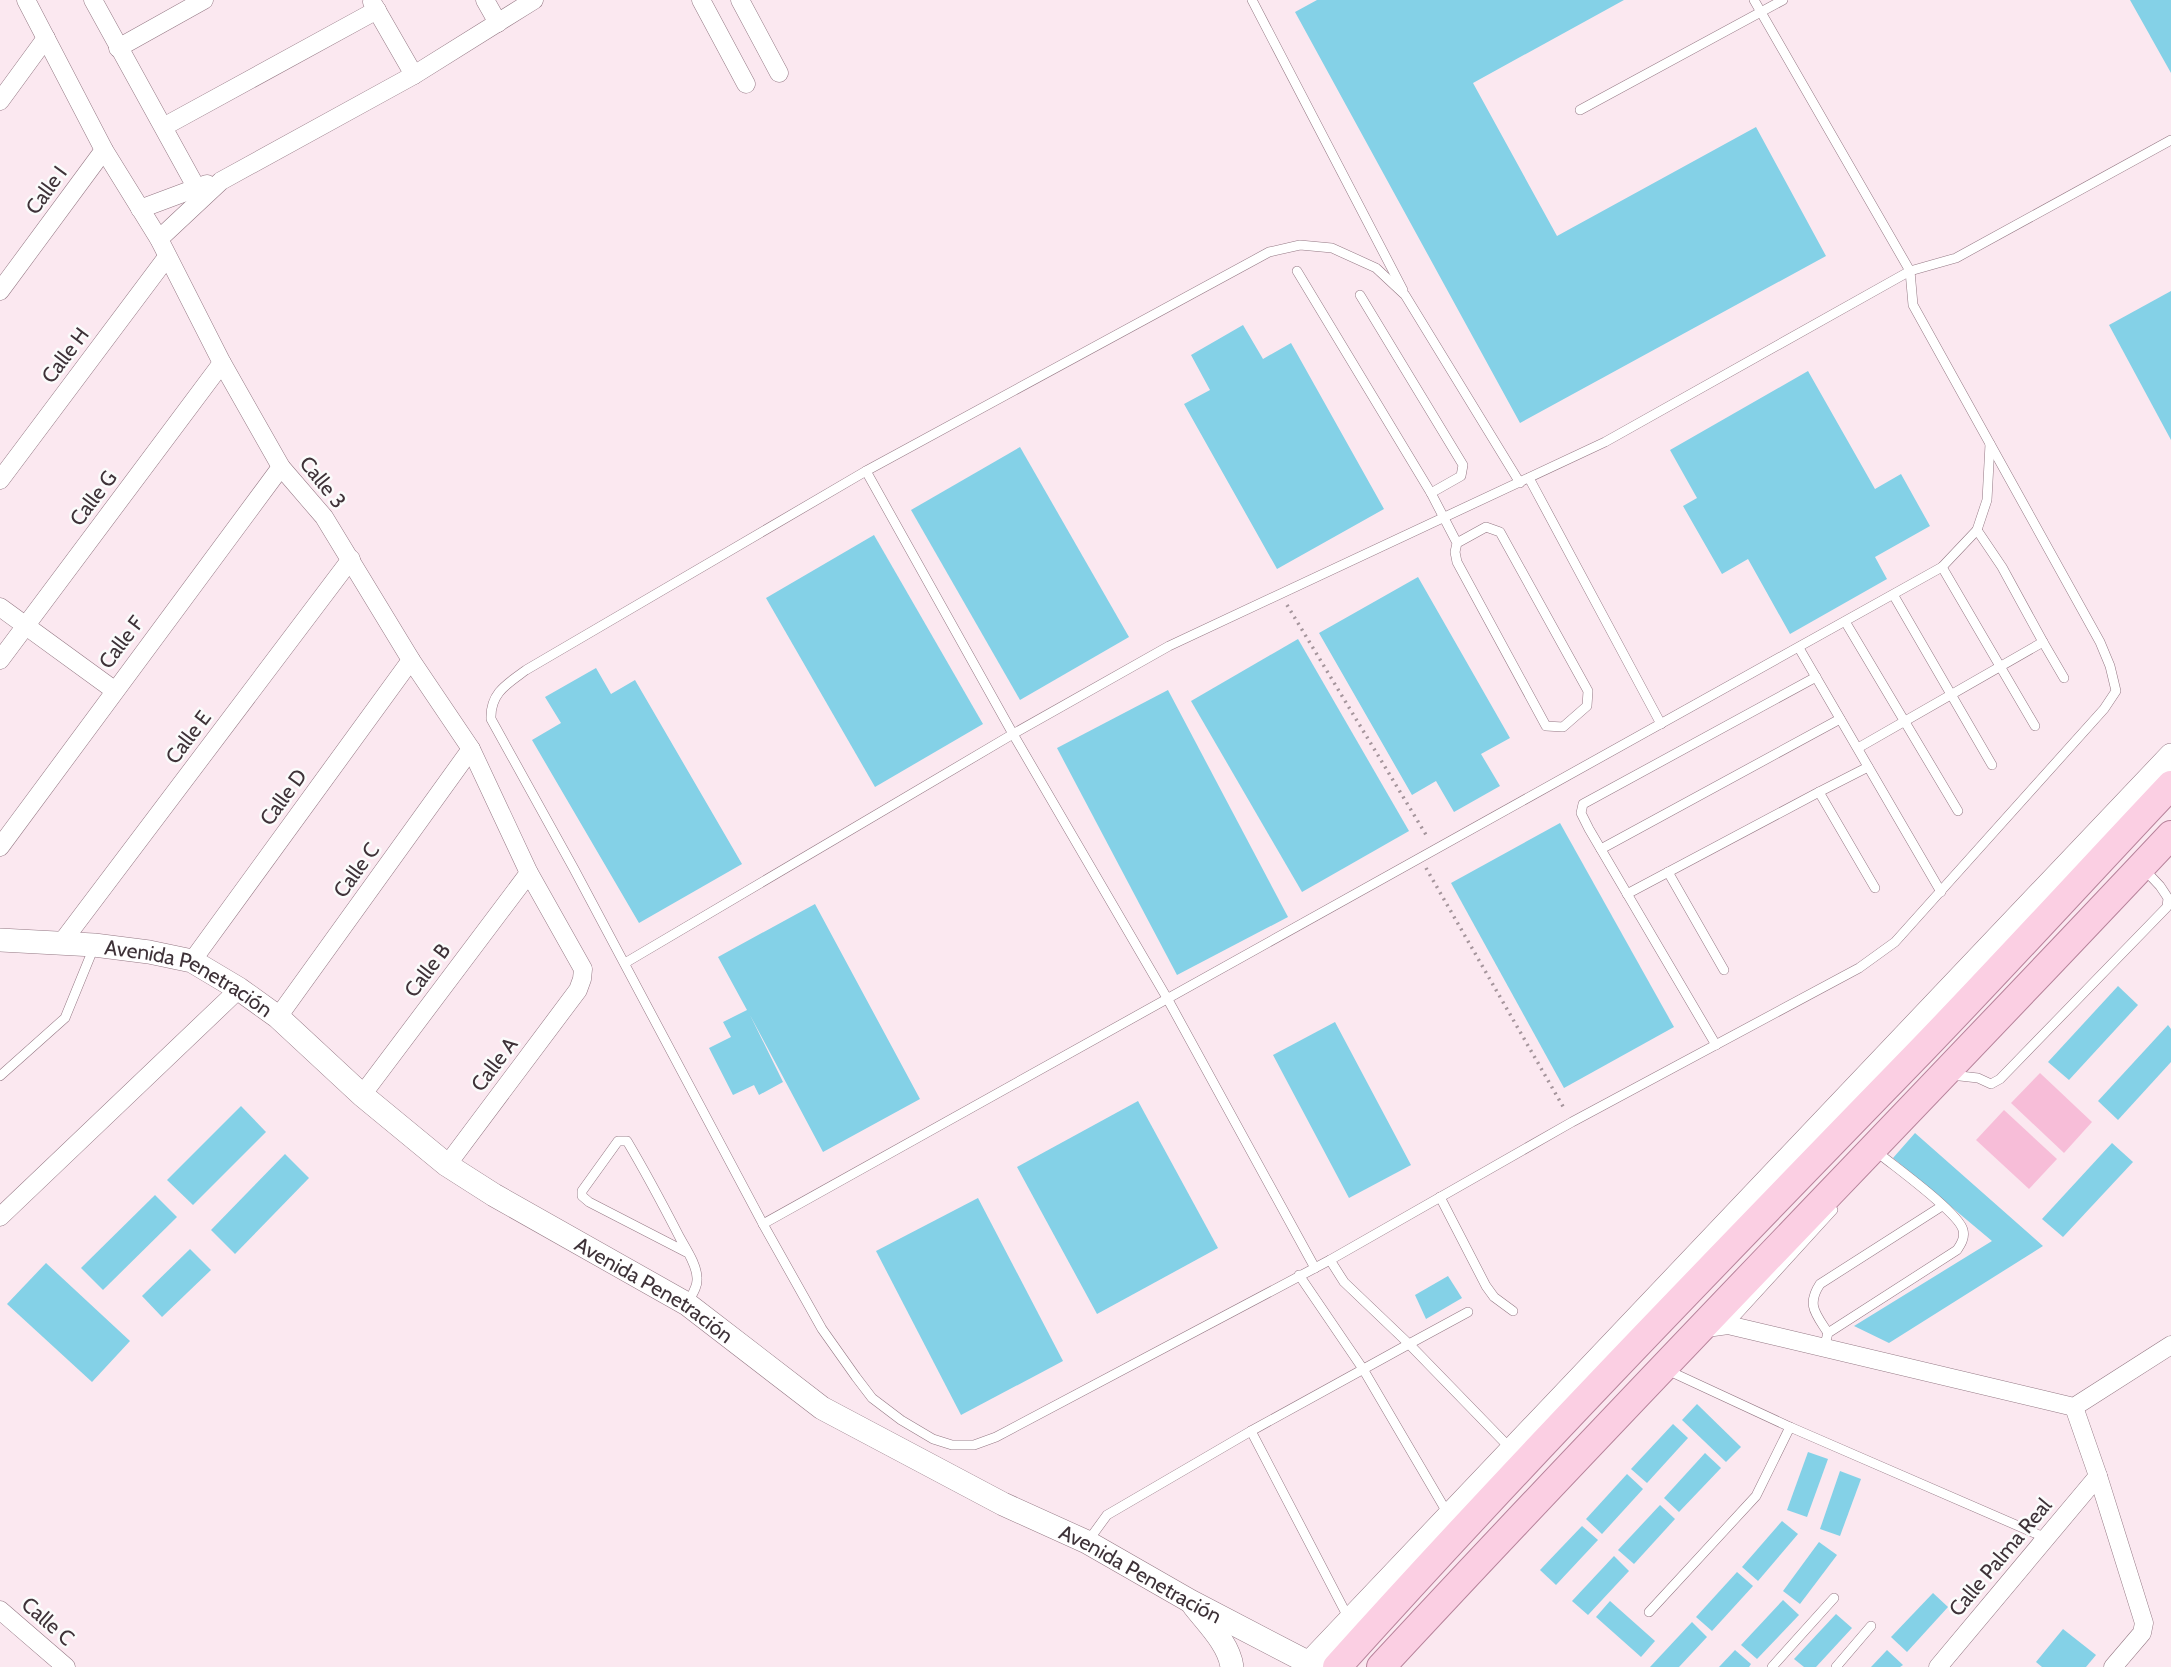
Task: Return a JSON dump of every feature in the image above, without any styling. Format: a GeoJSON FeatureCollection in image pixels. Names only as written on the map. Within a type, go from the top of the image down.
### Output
{"type":"FeatureCollection","features":[{"type":"Feature","properties":{"kind":"main road"},"geometry":{"type":"LineString","coordinates":[[1337,1667],[1453,1538],[1921,1051],[2171,785]]}},
{"type":"Feature","properties":{"kind":"main road"},"geometry":{"type":"LineString","coordinates":[[1381,1667],[1699,1329],[1875,1157],[1946,1074],[2171,835]]}},
{"type":"Feature","properties":{"kind":"street","name":"Calle 3"},"geometry":{"type":"LineString","coordinates":[[26,0],[104,150],[159,239],[222,363],[281,467],[324,516],[411,660],[471,749],[528,873],[583,969],[578,990]]}},
{"type":"Feature","properties":{"kind":"street"},"geometry":{"type":"LineString","coordinates":[[93,0],[118,48],[165,126],[196,187]]}},
{"type":"Feature","properties":{"kind":"street"},"geometry":{"type":"LineString","coordinates":[[118,48],[204,0]]}},
{"type":"Feature","properties":{"kind":"street"},"geometry":{"type":"LineString","coordinates":[[485,0],[498,23]]}},
{"type":"Feature","properties":{"kind":"street"},"geometry":{"type":"LineString","coordinates":[[159,239],[221,181],[414,75],[534,0]]}},
{"type":"Feature","properties":{"kind":"street"},"geometry":{"type":"LineString","coordinates":[[701,0],[746,84]]}},
{"type":"Feature","properties":{"kind":"street"},"geometry":{"type":"LineString","coordinates":[[740,0],[779,73]]}},
{"type":"Feature","properties":{"kind":"street"},"geometry":{"type":"LineString","coordinates":[[165,126],[374,5],[414,75]]}},
{"type":"Feature","properties":{"kind":"street"},"geometry":{"type":"LineString","coordinates":[[0,102],[46,38]]}},
{"type":"Feature","properties":{"kind":"street","name":"Calle I"},"geometry":{"type":"LineString","coordinates":[[0,291],[104,150]]}},
{"type":"Feature","properties":{"kind":"street"},"geometry":{"type":"LineString","coordinates":[[140,209],[196,187],[221,181]]}},
{"type":"Feature","properties":{"kind":"street","name":"Calle H"},"geometry":{"type":"LineString","coordinates":[[0,480],[167,257]]}},
{"type":"Feature","properties":{"kind":"street","name":"Calle G"},"geometry":{"type":"LineString","coordinates":[[0,660],[222,363]]}},
{"type":"Feature","properties":{"kind":"street","name":"Calle F"},"geometry":{"type":"LineString","coordinates":[[0,847],[281,467]]}},
{"type":"Feature","properties":{"kind":"street","name":"Calle E"},"geometry":{"type":"LineString","coordinates":[[62,942],[351,559]]}},
{"type":"Feature","properties":{"kind":"street"},"geometry":{"type":"LineString","coordinates":[[0,607],[114,690]]}},
{"type":"Feature","properties":{"kind":"street","name":"Calle D"},"geometry":{"type":"LineString","coordinates":[[192,961],[411,660]]}},
{"type":"Feature","properties":{"kind":"street","name":"Calle C"},"geometry":{"type":"LineString","coordinates":[[278,1017],[471,749]]}},
{"type":"Feature","properties":{"kind":"street"},"geometry":{"type":"LineString","coordinates":[[1309,1666],[2171,755]]}},
{"type":"Feature","properties":{"kind":"street","name":"Calle B"},"geometry":{"type":"LineString","coordinates":[[362,1095],[528,873]]}},
{"type":"Feature","properties":{"kind":"street","name":"Avenida Penetración"},"geometry":{"type":"LineString","coordinates":[[0,940],[62,942],[149,951],[192,961],[239,989],[278,1017],[362,1095],[447,1165],[494,1195],[687,1304],[822,1408],[1003,1504],[1087,1542],[1309,1666]]}},
{"type":"Feature","properties":{"kind":"street"},"geometry":{"type":"LineString","coordinates":[[0,1217],[239,989]]}},
{"type":"Feature","properties":{"kind":"street","name":"Calle A"},"geometry":{"type":"LineString","coordinates":[[447,1165],[578,990]]}},
{"type":"Feature","properties":{"kind":"street"},"geometry":{"type":"LineString","coordinates":[[1699,1329],[1728,1325],[1826,1340],[2074,1407],[2171,1345]]}},
{"type":"Feature","properties":{"kind":"street"},"geometry":{"type":"LineString","coordinates":[[2074,1407],[2144,1623],[2141,1633],[2113,1667]]}},
{"type":"Feature","properties":{"kind":"street","name":"Calle Palma Real"},"geometry":{"type":"LineString","coordinates":[[1938,1667],[2098,1476]]}},
{"type":"Feature","properties":{"kind":"street"},"geometry":{"type":"LineString","coordinates":[[1190,1601],[1219,1638],[1231,1659],[1232,1667]]}},
{"type":"Feature","properties":{"kind":"street","name":"Calle C"},"geometry":{"type":"LineString","coordinates":[[0,1610],[66,1667]]}},
{"type":"Feature","properties":{"kind":"lane"},"geometry":{"type":"LineString","coordinates":[[1251,0],[1405,295],[1524,480],[1661,724]]}},
{"type":"Feature","properties":{"kind":"lane"},"geometry":{"type":"LineString","coordinates":[[1405,295],[1376,268],[1332,248],[1300,245],[1269,251],[866,471],[526,670],[503,687],[490,705],[491,719],[822,1329],[872,1398],[901,1420],[933,1438],[953,1446],[974,1445],[996,1437],[1330,1260],[1572,1122],[1860,968],[1895,942],[2104,709],[2116,691],[2100,642],[1913,305],[1910,271],[1754,0]]}},
{"type":"Feature","properties":{"kind":"lane"},"geometry":{"type":"LineString","coordinates":[[1580,110],[1783,0]]}},
{"type":"Feature","properties":{"kind":"lane"},"geometry":{"type":"LineString","coordinates":[[625,964],[1013,734],[1169,646],[1605,442],[1910,271],[1956,258],[2171,140]]}},
{"type":"Feature","properties":{"kind":"lane"},"geometry":{"type":"LineString","coordinates":[[1297,271],[1431,493],[1457,543],[1457,562],[1546,726],[1563,727],[1587,706],[1588,691],[1500,532],[1486,527],[1457,543]]}},
{"type":"Feature","properties":{"kind":"lane"},"geometry":{"type":"LineString","coordinates":[[1360,295],[1463,465],[1461,476],[1431,493]]}},
{"type":"Feature","properties":{"kind":"lane"},"geometry":{"type":"LineString","coordinates":[[763,1224],[1942,568],[1978,530],[1987,500],[1990,442]]}},
{"type":"Feature","properties":{"kind":"lane"},"geometry":{"type":"LineString","coordinates":[[866,471],[1013,734],[1167,998],[1315,1268]]}},
{"type":"Feature","properties":{"kind":"lane"},"geometry":{"type":"LineString","coordinates":[[1978,530],[2002,567],[2064,678]]}},
{"type":"Feature","properties":{"kind":"lane"},"geometry":{"type":"LineString","coordinates":[[1942,568],[2035,726]]}},
{"type":"Feature","properties":{"kind":"lane"},"geometry":{"type":"LineString","coordinates":[[1894,596],[1992,765]]}},
{"type":"Feature","properties":{"kind":"lane"},"geometry":{"type":"LineString","coordinates":[[1846,623],[1958,811]]}},
{"type":"Feature","properties":{"kind":"lane"},"geometry":{"type":"LineString","coordinates":[[1858,748],[2043,642]]}},
{"type":"Feature","properties":{"kind":"lane"},"geometry":{"type":"LineString","coordinates":[[1800,648],[1941,892]]}},
{"type":"Feature","properties":{"kind":"lane"},"geometry":{"type":"LineString","coordinates":[[1716,1045],[1581,813],[1583,804],[1816,677]]}},
{"type":"Feature","properties":{"kind":"lane"},"geometry":{"type":"LineString","coordinates":[[1601,849],[1840,719]]}},
{"type":"Feature","properties":{"kind":"lane"},"geometry":{"type":"LineString","coordinates":[[1627,894],[1868,766]]}},
{"type":"Feature","properties":{"kind":"lane"},"geometry":{"type":"LineString","coordinates":[[1819,792],[1875,888]]}},
{"type":"Feature","properties":{"kind":"lane"},"geometry":{"type":"LineString","coordinates":[[1946,1074],[1978,1078],[1991,1084],[2000,1079],[2167,907],[2168,898],[2141,867]]}},
{"type":"Feature","properties":{"kind":"lane"},"geometry":{"type":"LineString","coordinates":[[1668,872],[1724,970]]}},
{"type":"Feature","properties":{"kind":"lane"},"geometry":{"type":"LineString","coordinates":[[0,1076],[65,1018],[94,945]]}},
{"type":"Feature","properties":{"kind":"lane"},"geometry":{"type":"LineString","coordinates":[[687,1304],[698,1277],[688,1253],[627,1141],[621,1139],[582,1191],[582,1196],[688,1253]]}},
{"type":"Feature","properties":{"kind":"lane"},"geometry":{"type":"LineString","coordinates":[[1875,1157],[1942,1206],[1960,1224],[1964,1232],[1962,1242],[1957,1250],[1826,1340],[1812,1302],[1813,1294],[1820,1284],[1942,1206]]}},
{"type":"Feature","properties":{"kind":"lane"},"geometry":{"type":"LineString","coordinates":[[1440,1197],[1486,1286],[1494,1297],[1513,1311]]}},
{"type":"Feature","properties":{"kind":"lane"},"geometry":{"type":"LineString","coordinates":[[1728,1325],[1837,1206]]}},
{"type":"Feature","properties":{"kind":"lane"},"geometry":{"type":"LineString","coordinates":[[1330,1260],[1344,1282],[1409,1344],[1512,1451]]}},
{"type":"Feature","properties":{"kind":"lane"},"geometry":{"type":"LineString","coordinates":[[1299,1275],[1363,1369],[1449,1516]]}},
{"type":"Feature","properties":{"kind":"lane"},"geometry":{"type":"LineString","coordinates":[[1087,1542],[1107,1515],[1251,1431],[1468,1312]]}},
{"type":"Feature","properties":{"kind":"lane"},"geometry":{"type":"LineString","coordinates":[[1662,1368],[1790,1427],[2046,1538]]}},
{"type":"Feature","properties":{"kind":"lane"},"geometry":{"type":"LineString","coordinates":[[1649,1612],[1756,1496],[1790,1427]]}},
{"type":"Feature","properties":{"kind":"lane"},"geometry":{"type":"LineString","coordinates":[[1251,1431],[1350,1620]]}},
{"type":"Feature","properties":{"kind":"lane"},"geometry":{"type":"LineString","coordinates":[[1772,1667],[1834,1598]]}},
{"type":"Feature","properties":{"kind":"lane"},"geometry":{"type":"LineString","coordinates":[[1836,1667],[1871,1626]]}},
{"type":"Feature","properties":{"kind":"path"},"geometry":{"type":"LineString","coordinates":[[1280,594],[1435,849]]}},
{"type":"Feature","properties":{"kind":"path"},"geometry":{"type":"LineString","coordinates":[[1420,857],[1572,1122]]}},
{"type":"Feature","properties":{"kind":"shaded area"},"geometry":{"type":"Polygon","coordinates":[[[2040,1073],[2092,1122],[2064,1153],[2011,1103],[2040,1073]]]}},
{"type":"Feature","properties":{"kind":"shaded area"},"geometry":{"type":"Polygon","coordinates":[[[2004,1110],[2057,1159],[2029,1189],[1976,1140],[2004,1110]]]}},
{"type":"Feature","properties":{"kind":"building"},"geometry":{"type":"Polygon","coordinates":[[[1317,0],[1624,0],[1473,83],[1557,236],[1756,127],[1826,256],[1520,423],[1295,12],[1317,0]]]}},
{"type":"Feature","properties":{"kind":"building"},"geometry":{"type":"Polygon","coordinates":[[[2130,0],[2171,0],[2171,73],[2130,0]]]}},
{"type":"Feature","properties":{"kind":"building"},"geometry":{"type":"Polygon","coordinates":[[[2171,291],[2171,440],[2109,325],[2171,291]]]}},
{"type":"Feature","properties":{"kind":"building"},"geometry":{"type":"Polygon","coordinates":[[[1243,325],[1263,359],[1291,343],[1384,509],[1277,569],[1184,404],[1210,390],[1191,355],[1243,325]]]}},
{"type":"Feature","properties":{"kind":"building"},"geometry":{"type":"Polygon","coordinates":[[[1808,371],[1875,489],[1901,474],[1930,526],[1875,557],[1887,579],[1790,634],[1748,559],[1722,574],[1683,506],[1697,498],[1670,450],[1808,371]]]}},
{"type":"Feature","properties":{"kind":"building"},"geometry":{"type":"Polygon","coordinates":[[[1020,447],[1129,637],[1020,700],[911,510],[1020,447]]]}},
{"type":"Feature","properties":{"kind":"building"},"geometry":{"type":"Polygon","coordinates":[[[874,535],[983,724],[875,787],[766,598],[874,535]]]}},
{"type":"Feature","properties":{"kind":"building"},"geometry":{"type":"Polygon","coordinates":[[[1418,577],[1510,738],[1481,754],[1500,786],[1454,812],[1436,781],[1412,795],[1319,633],[1418,577]]]}},
{"type":"Feature","properties":{"kind":"building"},"geometry":{"type":"Polygon","coordinates":[[[1298,639],[1409,831],[1302,892],[1191,701],[1298,639]]]}},
{"type":"Feature","properties":{"kind":"building"},"geometry":{"type":"Polygon","coordinates":[[[596,668],[611,694],[635,680],[742,864],[639,923],[532,740],[561,723],[545,697],[596,668]]]}},
{"type":"Feature","properties":{"kind":"building"},"geometry":{"type":"Polygon","coordinates":[[[1168,690],[1288,917],[1177,975],[1057,748],[1168,690]]]}},
{"type":"Feature","properties":{"kind":"building"},"geometry":{"type":"Polygon","coordinates":[[[1560,823],[1674,1027],[1564,1088],[1451,883],[1560,823]]]}},
{"type":"Feature","properties":{"kind":"building"},"geometry":{"type":"Polygon","coordinates":[[[815,904],[920,1099],[823,1152],[750,1015],[783,1082],[759,1095],[754,1085],[733,1095],[709,1048],[731,1037],[723,1022],[747,1010],[718,957],[815,904]]]}},
{"type":"Feature","properties":{"kind":"building"},"geometry":{"type":"Polygon","coordinates":[[[2118,986],[2138,1005],[2069,1080],[2048,1062],[2118,986]]]}},
{"type":"Feature","properties":{"kind":"building"},"geometry":{"type":"Polygon","coordinates":[[[1335,1022],[1411,1165],[1349,1198],[1273,1055],[1335,1022]]]}},
{"type":"Feature","properties":{"kind":"building"},"geometry":{"type":"Polygon","coordinates":[[[2168,1025],[2171,1029],[2171,1062],[2118,1120],[2098,1101],[2168,1025]]]}},
{"type":"Feature","properties":{"kind":"building"},"geometry":{"type":"Polygon","coordinates":[[[1138,1101],[1218,1248],[1097,1314],[1017,1167],[1138,1101]]]}},
{"type":"Feature","properties":{"kind":"building"},"geometry":{"type":"Polygon","coordinates":[[[241,1106],[266,1132],[193,1205],[167,1180],[241,1106]]]}},
{"type":"Feature","properties":{"kind":"building"},"geometry":{"type":"Polygon","coordinates":[[[1915,1133],[2043,1246],[1889,1343],[1854,1326],[1992,1241],[1893,1158],[1915,1133]]]}},
{"type":"Feature","properties":{"kind":"building"},"geometry":{"type":"Polygon","coordinates":[[[2112,1143],[2133,1162],[2063,1237],[2042,1219],[2112,1143]]]}},
{"type":"Feature","properties":{"kind":"building"},"geometry":{"type":"Polygon","coordinates":[[[285,1154],[309,1178],[235,1254],[211,1230],[285,1154]]]}},
{"type":"Feature","properties":{"kind":"building"},"geometry":{"type":"Polygon","coordinates":[[[155,1195],[177,1217],[103,1290],[81,1268],[155,1195]]]}},
{"type":"Feature","properties":{"kind":"building"},"geometry":{"type":"Polygon","coordinates":[[[978,1198],[1063,1361],[961,1415],[876,1251],[978,1198]]]}},
{"type":"Feature","properties":{"kind":"building"},"geometry":{"type":"Polygon","coordinates":[[[190,1249],[211,1270],[162,1317],[142,1296],[190,1249]]]}},
{"type":"Feature","properties":{"kind":"building"},"geometry":{"type":"Polygon","coordinates":[[[46,1263],[130,1341],[92,1382],[7,1304],[46,1263]]]}},
{"type":"Feature","properties":{"kind":"building"},"geometry":{"type":"Polygon","coordinates":[[[1448,1276],[1462,1298],[1426,1319],[1415,1295],[1448,1276]]]}},
{"type":"Feature","properties":{"kind":"building"},"geometry":{"type":"Polygon","coordinates":[[[1697,1404],[1741,1447],[1726,1462],[1682,1420],[1697,1404]]]}},
{"type":"Feature","properties":{"kind":"building"},"geometry":{"type":"Polygon","coordinates":[[[1673,1424],[1688,1438],[1647,1483],[1631,1469],[1673,1424]]]}},
{"type":"Feature","properties":{"kind":"building"},"geometry":{"type":"Polygon","coordinates":[[[1808,1452],[1828,1459],[1807,1517],[1787,1510],[1808,1452]]]}},
{"type":"Feature","properties":{"kind":"building"},"geometry":{"type":"Polygon","coordinates":[[[1705,1453],[1721,1468],[1679,1512],[1664,1498],[1705,1453]]]}},
{"type":"Feature","properties":{"kind":"building"},"geometry":{"type":"Polygon","coordinates":[[[1840,1471],[1861,1479],[1840,1536],[1820,1529],[1840,1471]]]}},
{"type":"Feature","properties":{"kind":"building"},"geometry":{"type":"Polygon","coordinates":[[[1627,1474],[1643,1489],[1602,1534],[1586,1519],[1627,1474]]]}},
{"type":"Feature","properties":{"kind":"building"},"geometry":{"type":"Polygon","coordinates":[[[1660,1505],[1675,1519],[1634,1564],[1618,1550],[1660,1505]]]}},
{"type":"Feature","properties":{"kind":"building"},"geometry":{"type":"Polygon","coordinates":[[[1782,1521],[1798,1534],[1758,1581],[1742,1567],[1782,1521]]]}},
{"type":"Feature","properties":{"kind":"building"},"geometry":{"type":"Polygon","coordinates":[[[1582,1526],[1598,1540],[1556,1585],[1540,1570],[1582,1526]]]}},
{"type":"Feature","properties":{"kind":"building"},"geometry":{"type":"Polygon","coordinates":[[[1819,1542],[1837,1555],[1800,1604],[1783,1591],[1819,1542]]]}},
{"type":"Feature","properties":{"kind":"building"},"geometry":{"type":"Polygon","coordinates":[[[1614,1556],[1629,1571],[1588,1615],[1572,1601],[1614,1556]]]}},
{"type":"Feature","properties":{"kind":"building"},"geometry":{"type":"Polygon","coordinates":[[[1737,1572],[1753,1586],[1712,1631],[1696,1617],[1737,1572]]]}},
{"type":"Feature","properties":{"kind":"building"},"geometry":{"type":"Polygon","coordinates":[[[1933,1593],[1948,1607],[1907,1652],[1891,1637],[1933,1593]]]}},
{"type":"Feature","properties":{"kind":"building"},"geometry":{"type":"Polygon","coordinates":[[[1783,1600],[1799,1615],[1757,1659],[1741,1645],[1783,1600]]]}},
{"type":"Feature","properties":{"kind":"building"},"geometry":{"type":"Polygon","coordinates":[[[1610,1601],[1655,1641],[1641,1657],[1596,1617],[1610,1601]]]}},
{"type":"Feature","properties":{"kind":"building"},"geometry":{"type":"Polygon","coordinates":[[[1836,1614],[1852,1628],[1816,1667],[1804,1667],[1794,1659],[1836,1614]]]}},
{"type":"Feature","properties":{"kind":"building"},"geometry":{"type":"Polygon","coordinates":[[[1692,1622],[1707,1637],[1679,1667],[1650,1667],[1692,1622]]]}},
{"type":"Feature","properties":{"kind":"building"},"geometry":{"type":"Polygon","coordinates":[[[2063,1629],[2096,1655],[2086,1667],[2042,1667],[2036,1662],[2063,1629]]]}},
{"type":"Feature","properties":{"kind":"building"},"geometry":{"type":"Polygon","coordinates":[[[1735,1650],[1751,1664],[1749,1667],[1719,1667],[1735,1650]]]}},
{"type":"Feature","properties":{"kind":"building"},"geometry":{"type":"Polygon","coordinates":[[[1887,1650],[1903,1665],[1871,1667],[1887,1650]]]}}]}
